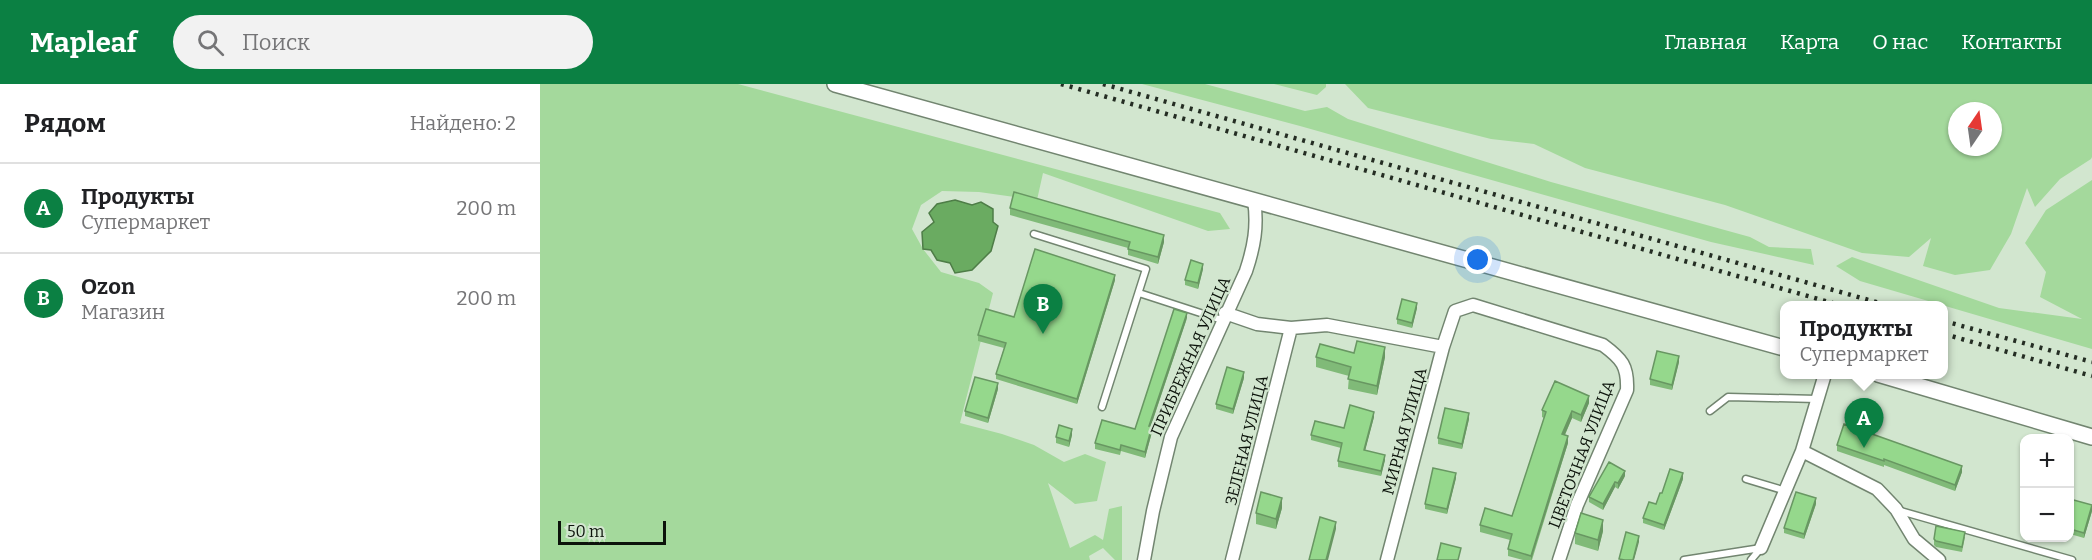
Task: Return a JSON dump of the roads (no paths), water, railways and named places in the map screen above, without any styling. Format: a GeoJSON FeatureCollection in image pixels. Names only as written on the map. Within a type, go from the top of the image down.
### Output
{"type":"FeatureCollection","features":[{"type":"Feature","properties":{"kind":"street"},"geometry":{"type":"LineString","coordinates":[[835,84],[1780,347]]}},
{"type":"Feature","properties":{"kind":"street","name":"ПРИБРЕЖНАЯ УЛИЦА"},"geometry":{"type":"LineString","coordinates":[[1144,560],[1155,500],[1171,437],[1246,271],[1251,255],[1256,232],[1254,200]]}},
{"type":"Feature","properties":{"kind":"street","name":"ЦВЕТОЧНАЯ УЛИЦА"},"geometry":{"type":"LineString","coordinates":[[1455,311],[1473,305],[1603,345],[1620,357],[1628,374],[1627,390],[1576,506],[1559,560]]}},
{"type":"Feature","properties":{"kind":"street","name":"МИРНАЯ УЛИЦА"},"geometry":{"type":"LineString","coordinates":[[1387,560],[1443,347],[1455,311]]}},
{"type":"Feature","properties":{"kind":"street"},"geometry":{"type":"LineString","coordinates":[[1224,316],[1257,324],[1292,328],[1327,326],[1443,347]]}},
{"type":"Feature","properties":{"kind":"street","name":"ЗЕЛЕНАЯ УЛИЦА"},"geometry":{"type":"LineString","coordinates":[[1232,560],[1292,328]]}},
{"type":"Feature","properties":{"kind":"street"},"geometry":{"type":"LineString","coordinates":[[1761,548],[1802,451],[1824,379]]}},
{"type":"Feature","properties":{"kind":"street"},"geometry":{"type":"LineString","coordinates":[[1892,379],[2092,437]]}},
{"type":"Feature","properties":{"kind":"street"},"geometry":{"type":"LineString","coordinates":[[1802,451],[1877,489],[1896,509],[1914,539],[1939,560]]}},
{"type":"Feature","properties":{"kind":"lane"},"geometry":{"type":"LineString","coordinates":[[1034,234],[1146,269],[1102,407]]}},
{"type":"Feature","properties":{"kind":"lane"},"geometry":{"type":"LineString","coordinates":[[1139,293],[1224,316]]}},
{"type":"Feature","properties":{"kind":"lane"},"geometry":{"type":"LineString","coordinates":[[1710,411],[1728,397],[1817,399]]}},
{"type":"Feature","properties":{"kind":"lane"},"geometry":{"type":"LineString","coordinates":[[1746,479],[1786,491]]}},
{"type":"Feature","properties":{"kind":"lane"},"geometry":{"type":"LineString","coordinates":[[1896,509],[2072,560]]}},
{"type":"Feature","properties":{"kind":"lane"},"geometry":{"type":"LineString","coordinates":[[1684,560],[1761,548]]}},
{"type":"Feature","properties":{"kind":"lane"},"geometry":{"type":"LineString","coordinates":[[1751,560],[1761,548]]}},
{"type":"Feature","properties":{"kind":"railway"},"geometry":{"type":"LineString","coordinates":[[1061,84],[1825,301]]}},
{"type":"Feature","properties":{"kind":"railway"},"geometry":{"type":"LineString","coordinates":[[1103,84],[1872,301]]}},
{"type":"Feature","properties":{"kind":"railway"},"geometry":{"type":"LineString","coordinates":[[1948,322],[2092,362]]}},
{"type":"Feature","properties":{"kind":"railway"},"geometry":{"type":"LineString","coordinates":[[1948,335],[2092,376]]}},
{"type":"Feature","properties":{"kind":"place","name":"Ozon"},"geometry":{"type":"Point","coordinates":[1043,334]}},
{"type":"Feature","properties":{"kind":"place","name":"Продукты"},"geometry":{"type":"Point","coordinates":[1864,448]}}]}
